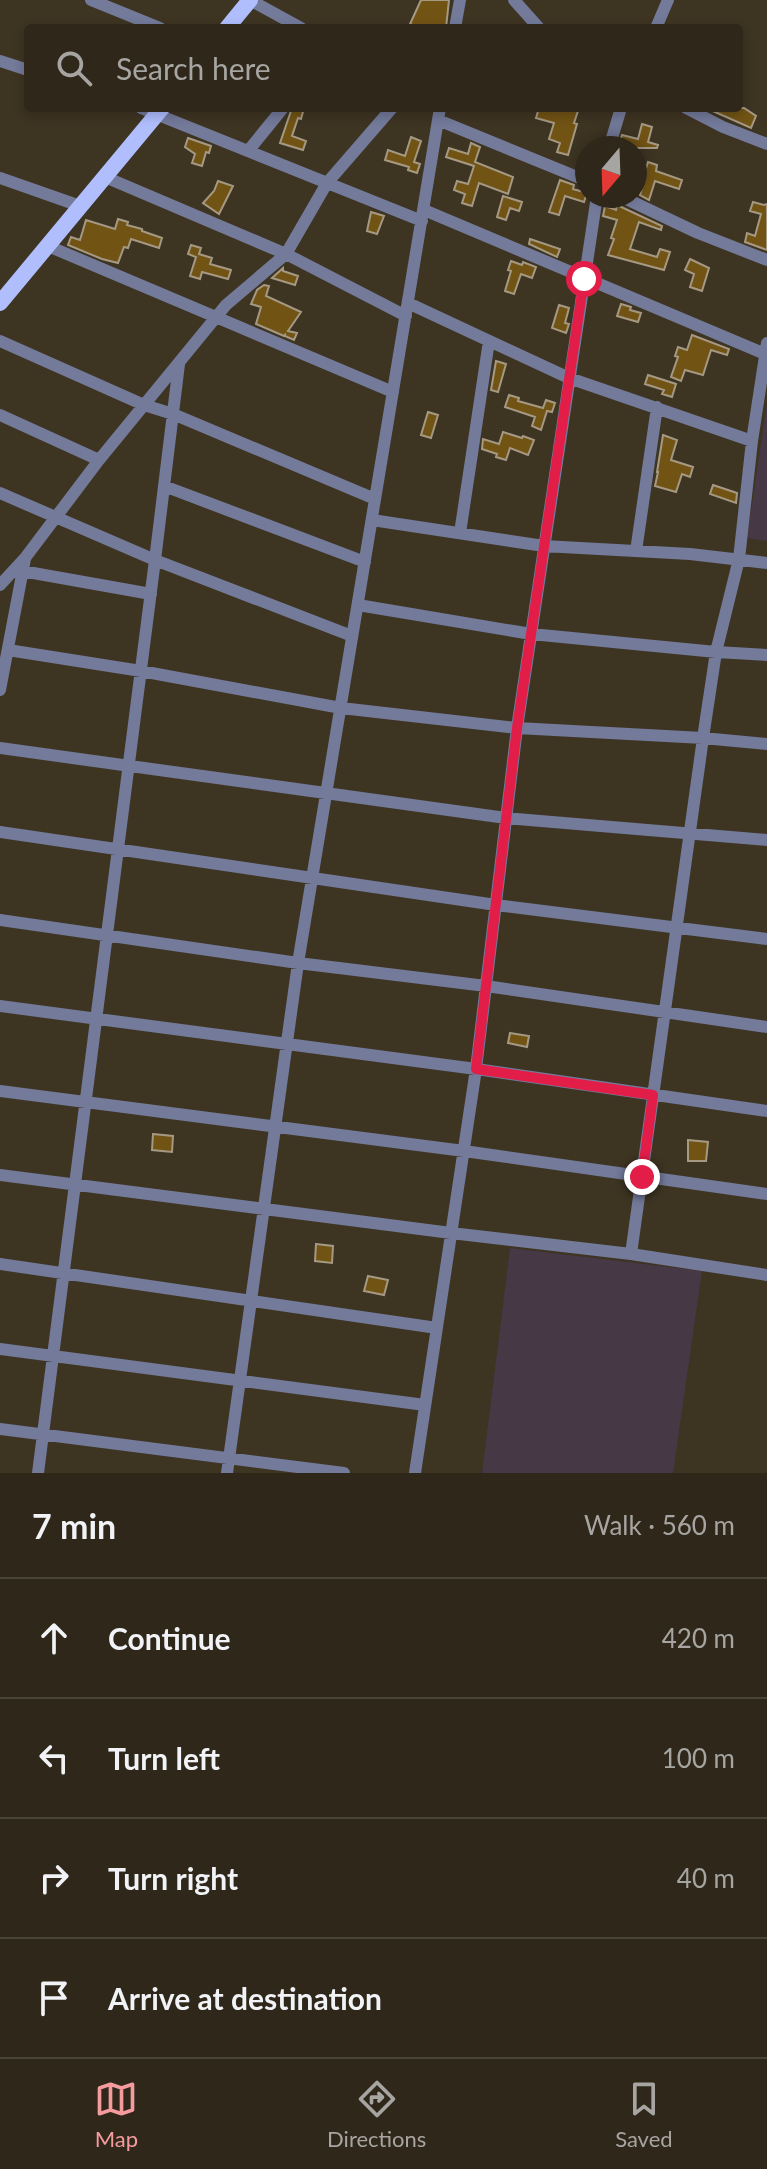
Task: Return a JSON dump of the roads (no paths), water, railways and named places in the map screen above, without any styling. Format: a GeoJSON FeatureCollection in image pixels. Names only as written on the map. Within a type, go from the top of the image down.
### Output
{"type":"FeatureCollection","features":[{"type":"Feature","properties":{"kind":"main road"},"geometry":{"type":"LineString","coordinates":[[230,24],[250,0]]}},
{"type":"Feature","properties":{"kind":"main road"},"geometry":{"type":"LineString","coordinates":[[0,303],[6,286],[48,246],[159,112]]}},
{"type":"Feature","properties":{"kind":"street"},"geometry":{"type":"LineString","coordinates":[[91,0],[150,24]]}},
{"type":"Feature","properties":{"kind":"street"},"geometry":{"type":"LineString","coordinates":[[250,0],[294,24]]}},
{"type":"Feature","properties":{"kind":"street"},"geometry":{"type":"LineString","coordinates":[[456,24],[460,0]]}},
{"type":"Feature","properties":{"kind":"street"},"geometry":{"type":"LineString","coordinates":[[514,0],[535,24]]}},
{"type":"Feature","properties":{"kind":"street"},"geometry":{"type":"LineString","coordinates":[[658,24],[668,0]]}},
{"type":"Feature","properties":{"kind":"street"},"geometry":{"type":"LineString","coordinates":[[0,61],[24,69]]}},
{"type":"Feature","properties":{"kind":"street"},"geometry":{"type":"LineString","coordinates":[[162,112],[327,183],[423,215],[766,349],[739,559],[716,652],[703,738],[631,1254]]}},
{"type":"Feature","properties":{"kind":"street"},"geometry":{"type":"LineString","coordinates":[[248,151],[280,112]]}},
{"type":"Feature","properties":{"kind":"street"},"geometry":{"type":"LineString","coordinates":[[0,585],[24,565],[54,516],[226,305],[286,254],[327,183],[389,112]]}},
{"type":"Feature","properties":{"kind":"street"},"geometry":{"type":"LineString","coordinates":[[613,136],[620,112]]}},
{"type":"Feature","properties":{"kind":"street"},"geometry":{"type":"LineString","coordinates":[[694,112],[767,144]]}},
{"type":"Feature","properties":{"kind":"street"},"geometry":{"type":"LineString","coordinates":[[227,1473],[298,963],[439,114],[575,176]]}},
{"type":"Feature","properties":{"kind":"street"},"geometry":{"type":"LineString","coordinates":[[105,177],[569,378],[752,441]]}},
{"type":"Feature","properties":{"kind":"street"},"geometry":{"type":"LineString","coordinates":[[0,178],[80,206]]}},
{"type":"Feature","properties":{"kind":"street"},"geometry":{"type":"LineString","coordinates":[[415,1473],[476,1069],[517,728],[595,208]]}},
{"type":"Feature","properties":{"kind":"street"},"geometry":{"type":"LineString","coordinates":[[645,208],[767,260]]}},
{"type":"Feature","properties":{"kind":"street"},"geometry":{"type":"LineString","coordinates":[[48,246],[393,392]]}},
{"type":"Feature","properties":{"kind":"street"},"geometry":{"type":"LineString","coordinates":[[0,341],[144,405],[173,414],[375,499]]}},
{"type":"Feature","properties":{"kind":"street"},"geometry":{"type":"LineString","coordinates":[[460,533],[489,341]]}},
{"type":"Feature","properties":{"kind":"street"},"geometry":{"type":"LineString","coordinates":[[38,1473],[180,361]]}},
{"type":"Feature","properties":{"kind":"street"},"geometry":{"type":"LineString","coordinates":[[636,551],[657,407]]}},
{"type":"Feature","properties":{"kind":"street"},"geometry":{"type":"LineString","coordinates":[[0,415],[99,460]]}},
{"type":"Feature","properties":{"kind":"street"},"geometry":{"type":"LineString","coordinates":[[164,486],[365,562]]}},
{"type":"Feature","properties":{"kind":"street"},"geometry":{"type":"LineString","coordinates":[[0,493],[155,560],[352,636]]}},
{"type":"Feature","properties":{"kind":"street"},"geometry":{"type":"LineString","coordinates":[[372,520],[544,546],[690,554],[767,563]]}},
{"type":"Feature","properties":{"kind":"street"},"geometry":{"type":"LineString","coordinates":[[24,565],[151,594]]}},
{"type":"Feature","properties":{"kind":"street"},"geometry":{"type":"LineString","coordinates":[[0,690],[24,565]]}},
{"type":"Feature","properties":{"kind":"street"},"geometry":{"type":"LineString","coordinates":[[358,605],[531,634],[767,655]]}},
{"type":"Feature","properties":{"kind":"street"},"geometry":{"type":"LineString","coordinates":[[8,650],[341,708],[517,728],[767,744]]}},
{"type":"Feature","properties":{"kind":"street"},"geometry":{"type":"LineString","coordinates":[[0,748],[506,818],[767,840]]}},
{"type":"Feature","properties":{"kind":"street"},"geometry":{"type":"LineString","coordinates":[[0,832],[496,905],[767,939]]}},
{"type":"Feature","properties":{"kind":"street"},"geometry":{"type":"LineString","coordinates":[[0,920],[767,1027]]}},
{"type":"Feature","properties":{"kind":"street"},"geometry":{"type":"LineString","coordinates":[[0,1006],[767,1111]]}},
{"type":"Feature","properties":{"kind":"street"},"geometry":{"type":"LineString","coordinates":[[0,1091],[767,1194]]}},
{"type":"Feature","properties":{"kind":"street"},"geometry":{"type":"LineString","coordinates":[[0,1175],[631,1254],[767,1275]]}},
{"type":"Feature","properties":{"kind":"street"},"geometry":{"type":"LineString","coordinates":[[0,1264],[437,1328]]}},
{"type":"Feature","properties":{"kind":"street"},"geometry":{"type":"LineString","coordinates":[[0,1349],[425,1405]]}},
{"type":"Feature","properties":{"kind":"street"},"geometry":{"type":"LineString","coordinates":[[0,1429],[344,1473]]}}]}
